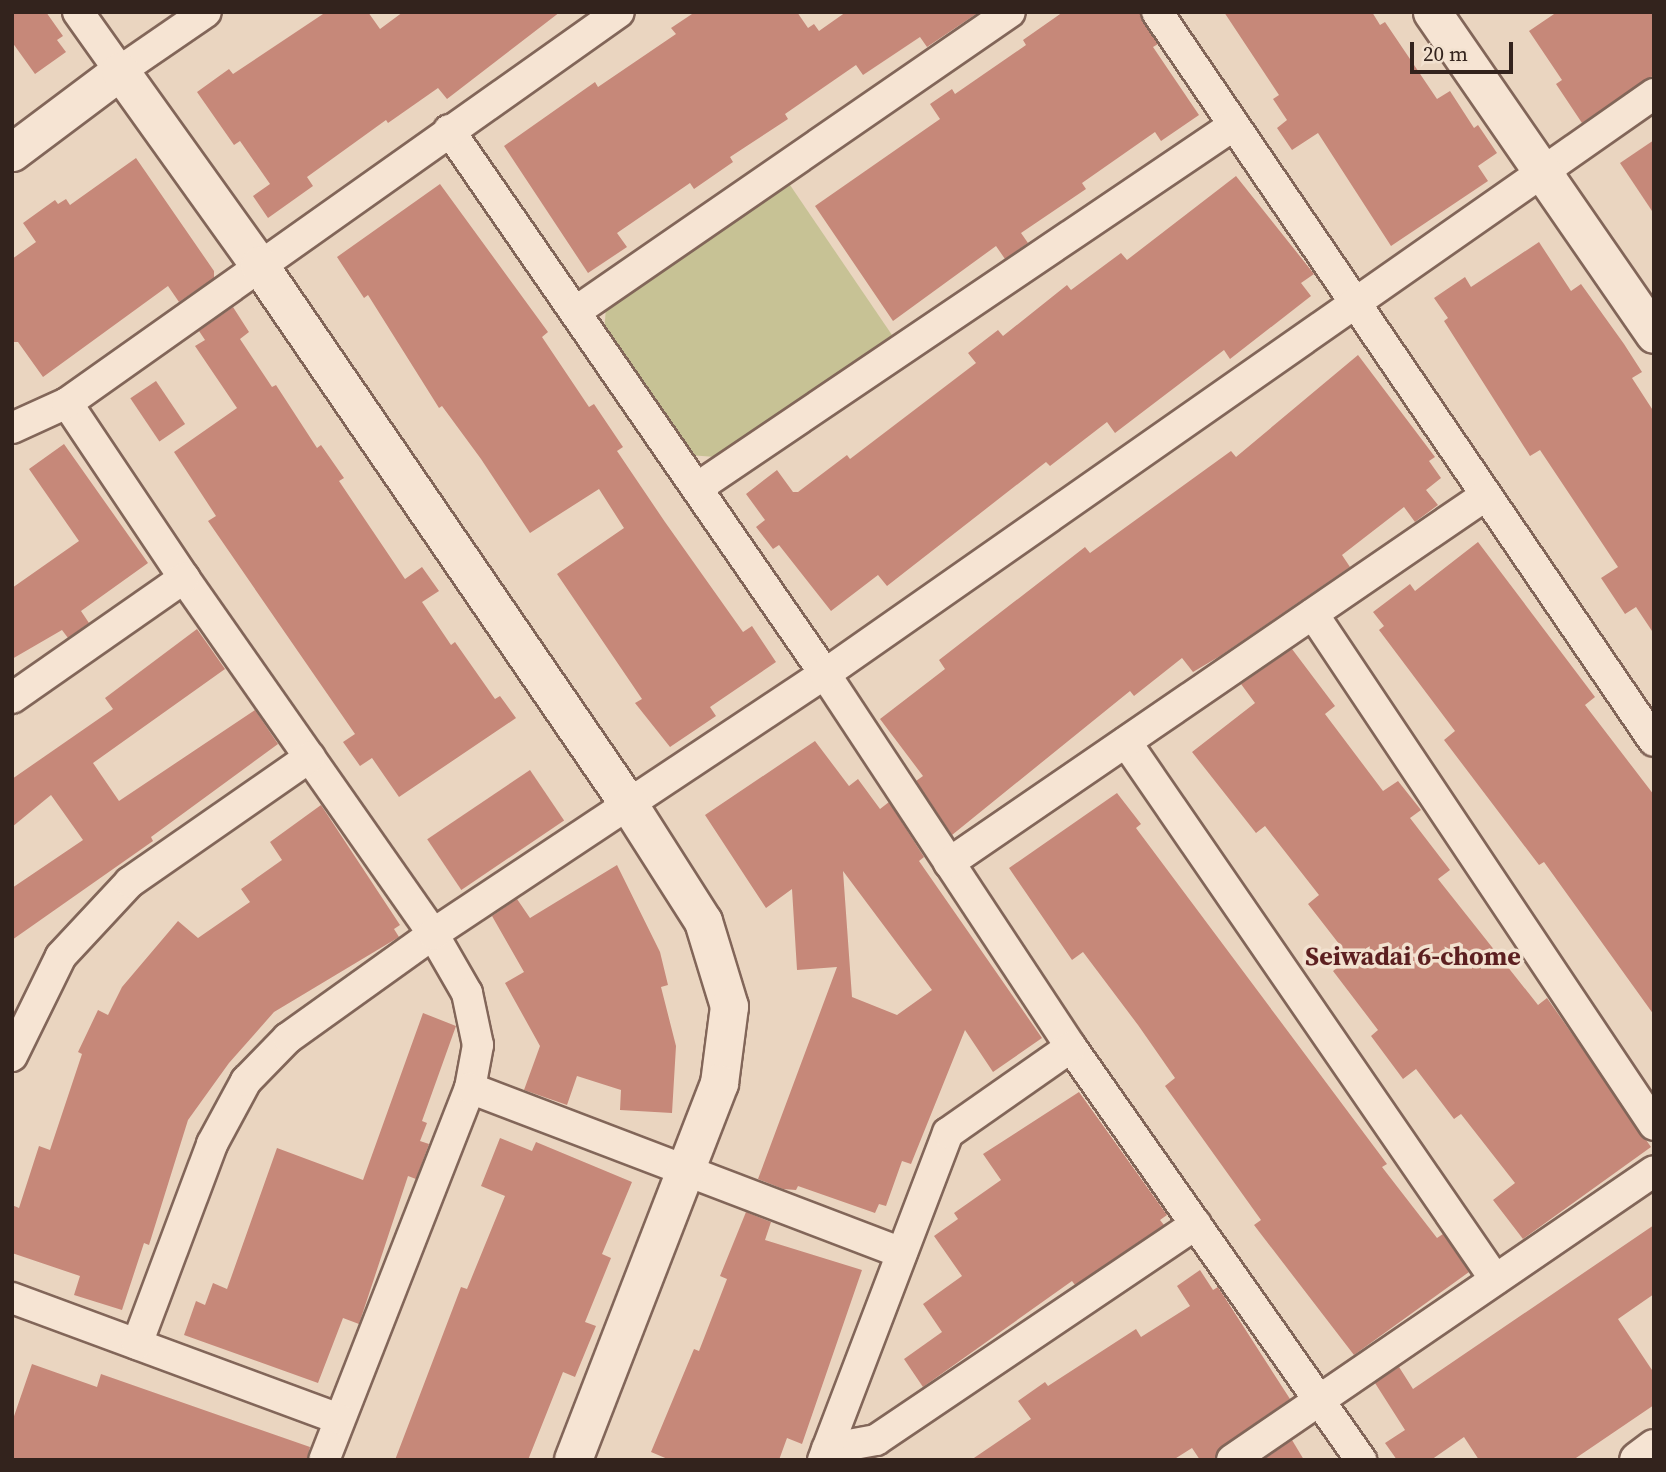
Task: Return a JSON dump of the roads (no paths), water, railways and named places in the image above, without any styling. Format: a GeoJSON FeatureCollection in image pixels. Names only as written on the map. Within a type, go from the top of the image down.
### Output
{"type":"FeatureCollection","features":[{"type":"Feature","properties":{"kind":"street"},"geometry":{"type":"LineString","coordinates":[[78,12],[259,265],[629,805],[703,921],[729,1006],[719,1083],[573,1460]]}},
{"type":"Feature","properties":{"kind":"street"},"geometry":{"type":"LineString","coordinates":[[12,152],[120,71],[206,12]]}},
{"type":"Feature","properties":{"kind":"street"},"geometry":{"type":"LineString","coordinates":[[12,428],[67,403],[620,12]]}},
{"type":"Feature","properties":{"kind":"street"},"geometry":{"type":"LineString","coordinates":[[575,312],[1010,12]]}},
{"type":"Feature","properties":{"kind":"street"},"geometry":{"type":"LineString","coordinates":[[1157,12],[1486,495],[1645,708],[1654,741]]}},
{"type":"Feature","properties":{"kind":"street"},"geometry":{"type":"LineString","coordinates":[[1432,12],[1654,334]]}},
{"type":"Feature","properties":{"kind":"street"},"geometry":{"type":"LineString","coordinates":[[137,1344],[212,1144],[246,1081],[288,1038],[433,934],[825,674],[1540,170],[1654,94]]}},
{"type":"Feature","properties":{"kind":"street"},"geometry":{"type":"LineString","coordinates":[[697,488],[1234,125]]}},
{"type":"Feature","properties":{"kind":"street"},"geometry":{"type":"LineString","coordinates":[[449,131],[825,674],[1071,1047],[1361,1460]]}},
{"type":"Feature","properties":{"kind":"street"},"geometry":{"type":"LineString","coordinates":[[67,403],[184,578],[433,934],[467,993],[478,1045],[470,1088],[324,1460]]}},
{"type":"Feature","properties":{"kind":"street"},"geometry":{"type":"LineString","coordinates":[[949,863],[1486,495]]}},
{"type":"Feature","properties":{"kind":"street"},"geometry":{"type":"LineString","coordinates":[[12,698],[184,578]]}},
{"type":"Feature","properties":{"kind":"street"},"geometry":{"type":"LineString","coordinates":[[1313,614],[1654,1125]]}},
{"type":"Feature","properties":{"kind":"street"},"geometry":{"type":"LineString","coordinates":[[1126,742],[1495,1279]]}},
{"type":"Feature","properties":{"kind":"street"},"geometry":{"type":"LineString","coordinates":[[12,1056],[61,956],[131,882],[310,757]]}},
{"type":"Feature","properties":{"kind":"street"},"geometry":{"type":"LineString","coordinates":[[825,1454],[948,1133],[1071,1047]]}},
{"type":"Feature","properties":{"kind":"street"},"geometry":{"type":"LineString","coordinates":[[470,1088],[902,1253]]}},
{"type":"Feature","properties":{"kind":"street"},"geometry":{"type":"LineString","coordinates":[[1232,1460],[1654,1171]]}},
{"type":"Feature","properties":{"kind":"street"},"geometry":{"type":"LineString","coordinates":[[825,1454],[876,1440],[1196,1224]]}},
{"type":"Feature","properties":{"kind":"street"},"geometry":{"type":"LineString","coordinates":[[12,1298],[339,1419]]}},
{"type":"Feature","properties":{"kind":"street"},"geometry":{"type":"LineString","coordinates":[[1637,1460],[1654,1448]]}},
{"type":"Feature","properties":{"kind":"district","name":"Seiwadai 6-chome"},"geometry":{"type":"Point","coordinates":[1413,957]}}]}
